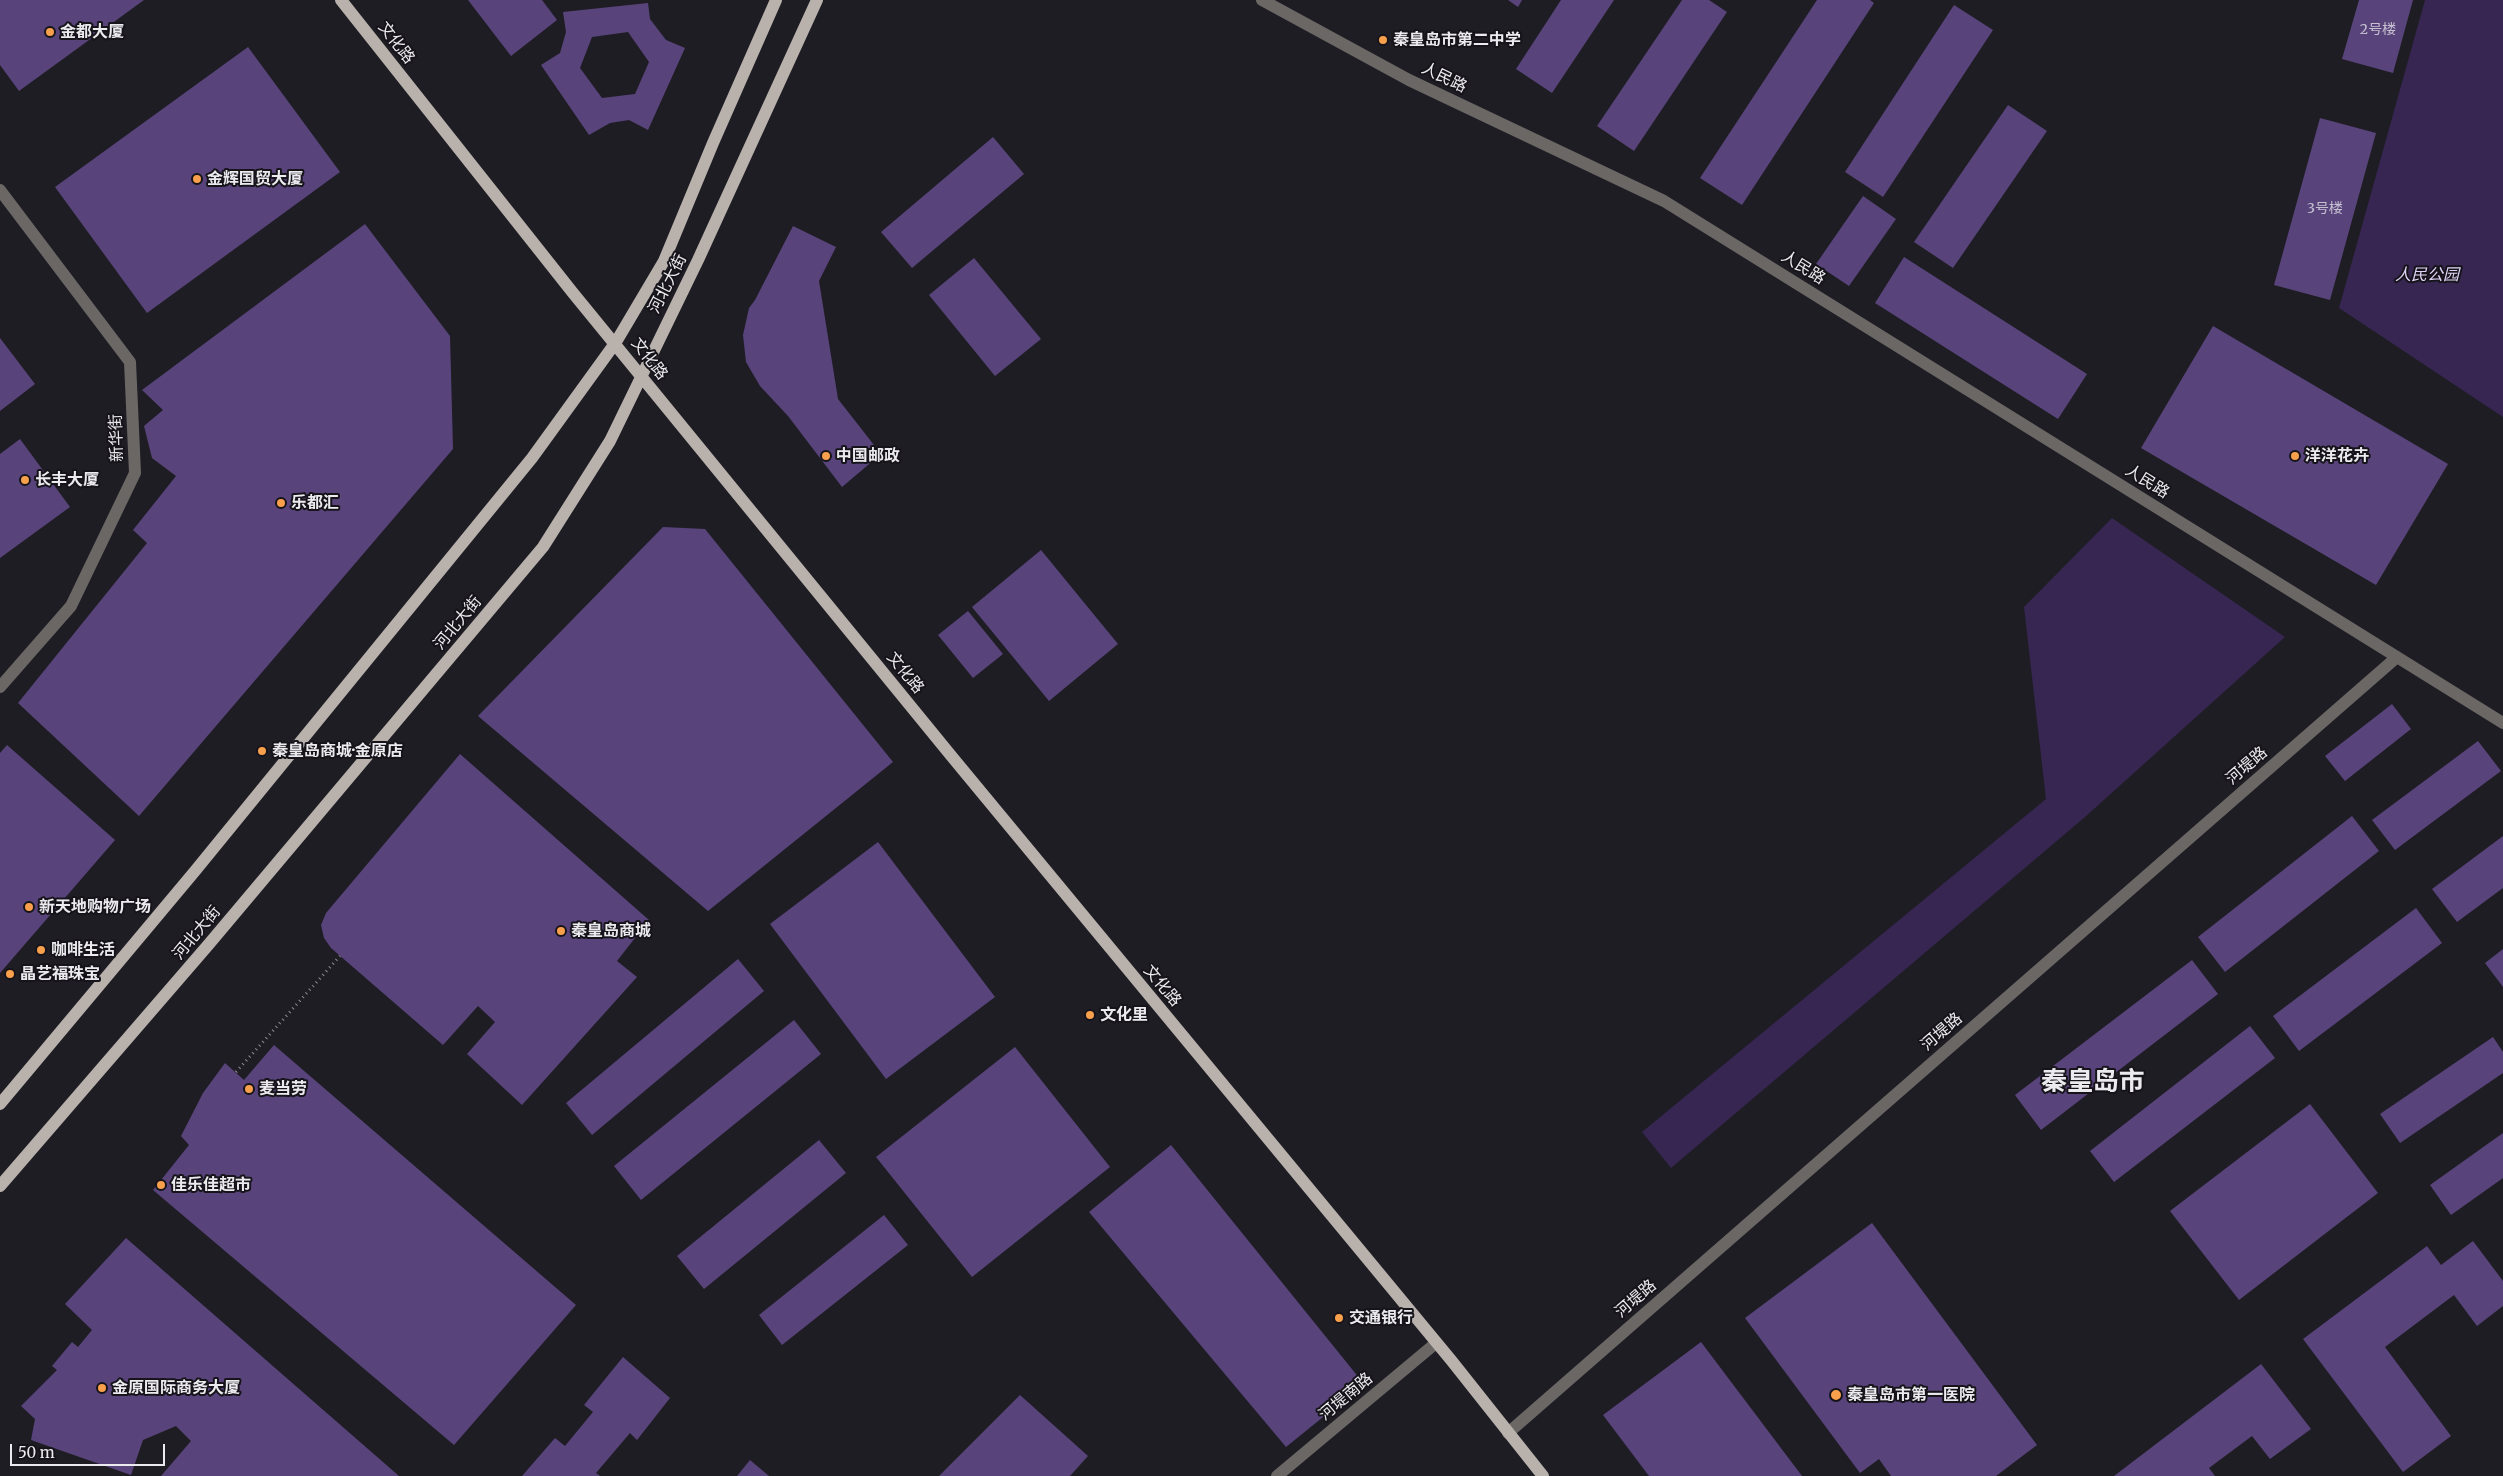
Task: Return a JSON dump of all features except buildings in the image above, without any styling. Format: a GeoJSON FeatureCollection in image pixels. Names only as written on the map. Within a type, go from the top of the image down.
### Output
{"type":"FeatureCollection","features":[{"type":"Feature","properties":{"kind":"main road","name":"文化路"},"geometry":{"type":"LineString","coordinates":[[341,0],[573,293],[616,342],[953,758],[1451,1360],[1508,1432]]}},
{"type":"Feature","properties":{"kind":"main road"},"geometry":{"type":"LineString","coordinates":[[0,1104],[207,856],[514,482],[616,342],[664,261],[713,143],[776,0]]}},
{"type":"Feature","properties":{"kind":"main road","name":"河北大街"},"geometry":{"type":"LineString","coordinates":[[0,1186],[234,914],[543,547],[610,441],[698,260],[817,0]]}},
{"type":"Feature","properties":{"kind":"main road"},"geometry":{"type":"LineString","coordinates":[[1508,1432],[1543,1476]]}},
{"type":"Feature","properties":{"kind":"street","name":"人民路"},"geometry":{"type":"LineString","coordinates":[[1262,0],[1409,80],[1664,201],[2397,657]]}},
{"type":"Feature","properties":{"kind":"street","name":"新华街"},"geometry":{"type":"LineString","coordinates":[[0,190],[130,362],[135,474],[71,606],[0,687]]}},
{"type":"Feature","properties":{"kind":"street"},"geometry":{"type":"LineString","coordinates":[[2397,657],[2503,723]]}},
{"type":"Feature","properties":{"kind":"street","name":"河堤路"},"geometry":{"type":"LineString","coordinates":[[1508,1432],[2397,657]]}},
{"type":"Feature","properties":{"kind":"street","name":"河堤南路"},"geometry":{"type":"LineString","coordinates":[[1277,1476],[1436,1343]]}},
{"type":"Feature","properties":{"kind":"path"},"geometry":{"type":"LineString","coordinates":[[236,1072],[340,956]]}},
{"type":"Feature","properties":{"kind":"green space","name":"人民公园"},"geometry":{"type":"Polygon","coordinates":[[[2425,0],[2503,0],[2503,417],[2339,308],[2425,0]]]}},
{"type":"Feature","properties":{"kind":"green space"},"geometry":{"type":"Polygon","coordinates":[[[2112,518],[2285,637],[2085,817],[1671,1168],[1642,1132],[2046,799],[2024,607],[2112,518]]]}},
{"type":"Feature","properties":{"kind":"place","name":"金都大厦"},"geometry":{"type":"Point","coordinates":[50,32]}},
{"type":"Feature","properties":{"kind":"place","name":"秦皇岛市第二中学"},"geometry":{"type":"Point","coordinates":[1383,40]}},
{"type":"Feature","properties":{"kind":"place","name":"金辉国贸大厦"},"geometry":{"type":"Point","coordinates":[197,179]}},
{"type":"Feature","properties":{"kind":"place","name":"中国邮政"},"geometry":{"type":"Point","coordinates":[826,456]}},
{"type":"Feature","properties":{"kind":"place","name":"洋洋花卉"},"geometry":{"type":"Point","coordinates":[2295,456]}},
{"type":"Feature","properties":{"kind":"place","name":"长丰大厦"},"geometry":{"type":"Point","coordinates":[25,480]}},
{"type":"Feature","properties":{"kind":"place","name":"乐都汇"},"geometry":{"type":"Point","coordinates":[281,503]}},
{"type":"Feature","properties":{"kind":"place","name":"秦皇岛商城·金原店"},"geometry":{"type":"Point","coordinates":[262,751]}},
{"type":"Feature","properties":{"kind":"place","name":"新天地购物广场"},"geometry":{"type":"Point","coordinates":[29,907]}},
{"type":"Feature","properties":{"kind":"place","name":"秦皇岛商城"},"geometry":{"type":"Point","coordinates":[561,931]}},
{"type":"Feature","properties":{"kind":"place","name":"咖啡生活"},"geometry":{"type":"Point","coordinates":[41,950]}},
{"type":"Feature","properties":{"kind":"place","name":"晶艺福珠宝"},"geometry":{"type":"Point","coordinates":[10,974]}},
{"type":"Feature","properties":{"kind":"place","name":"文化里"},"geometry":{"type":"Point","coordinates":[1090,1015]}},
{"type":"Feature","properties":{"kind":"place","name":"麦当劳"},"geometry":{"type":"Point","coordinates":[249,1089]}},
{"type":"Feature","properties":{"kind":"place","name":"佳乐佳超市"},"geometry":{"type":"Point","coordinates":[161,1185]}},
{"type":"Feature","properties":{"kind":"place","name":"交通银行"},"geometry":{"type":"Point","coordinates":[1339,1318]}},
{"type":"Feature","properties":{"kind":"place","name":"金原国际商务大厦"},"geometry":{"type":"Point","coordinates":[102,1388]}},
{"type":"Feature","properties":{"kind":"place","name":"秦皇岛市第一医院"},"geometry":{"type":"Point","coordinates":[1836,1395]}},
{"type":"Feature","properties":{"kind":"district","name":"秦皇岛市"},"geometry":{"type":"Point","coordinates":[2093,1083]}}]}
